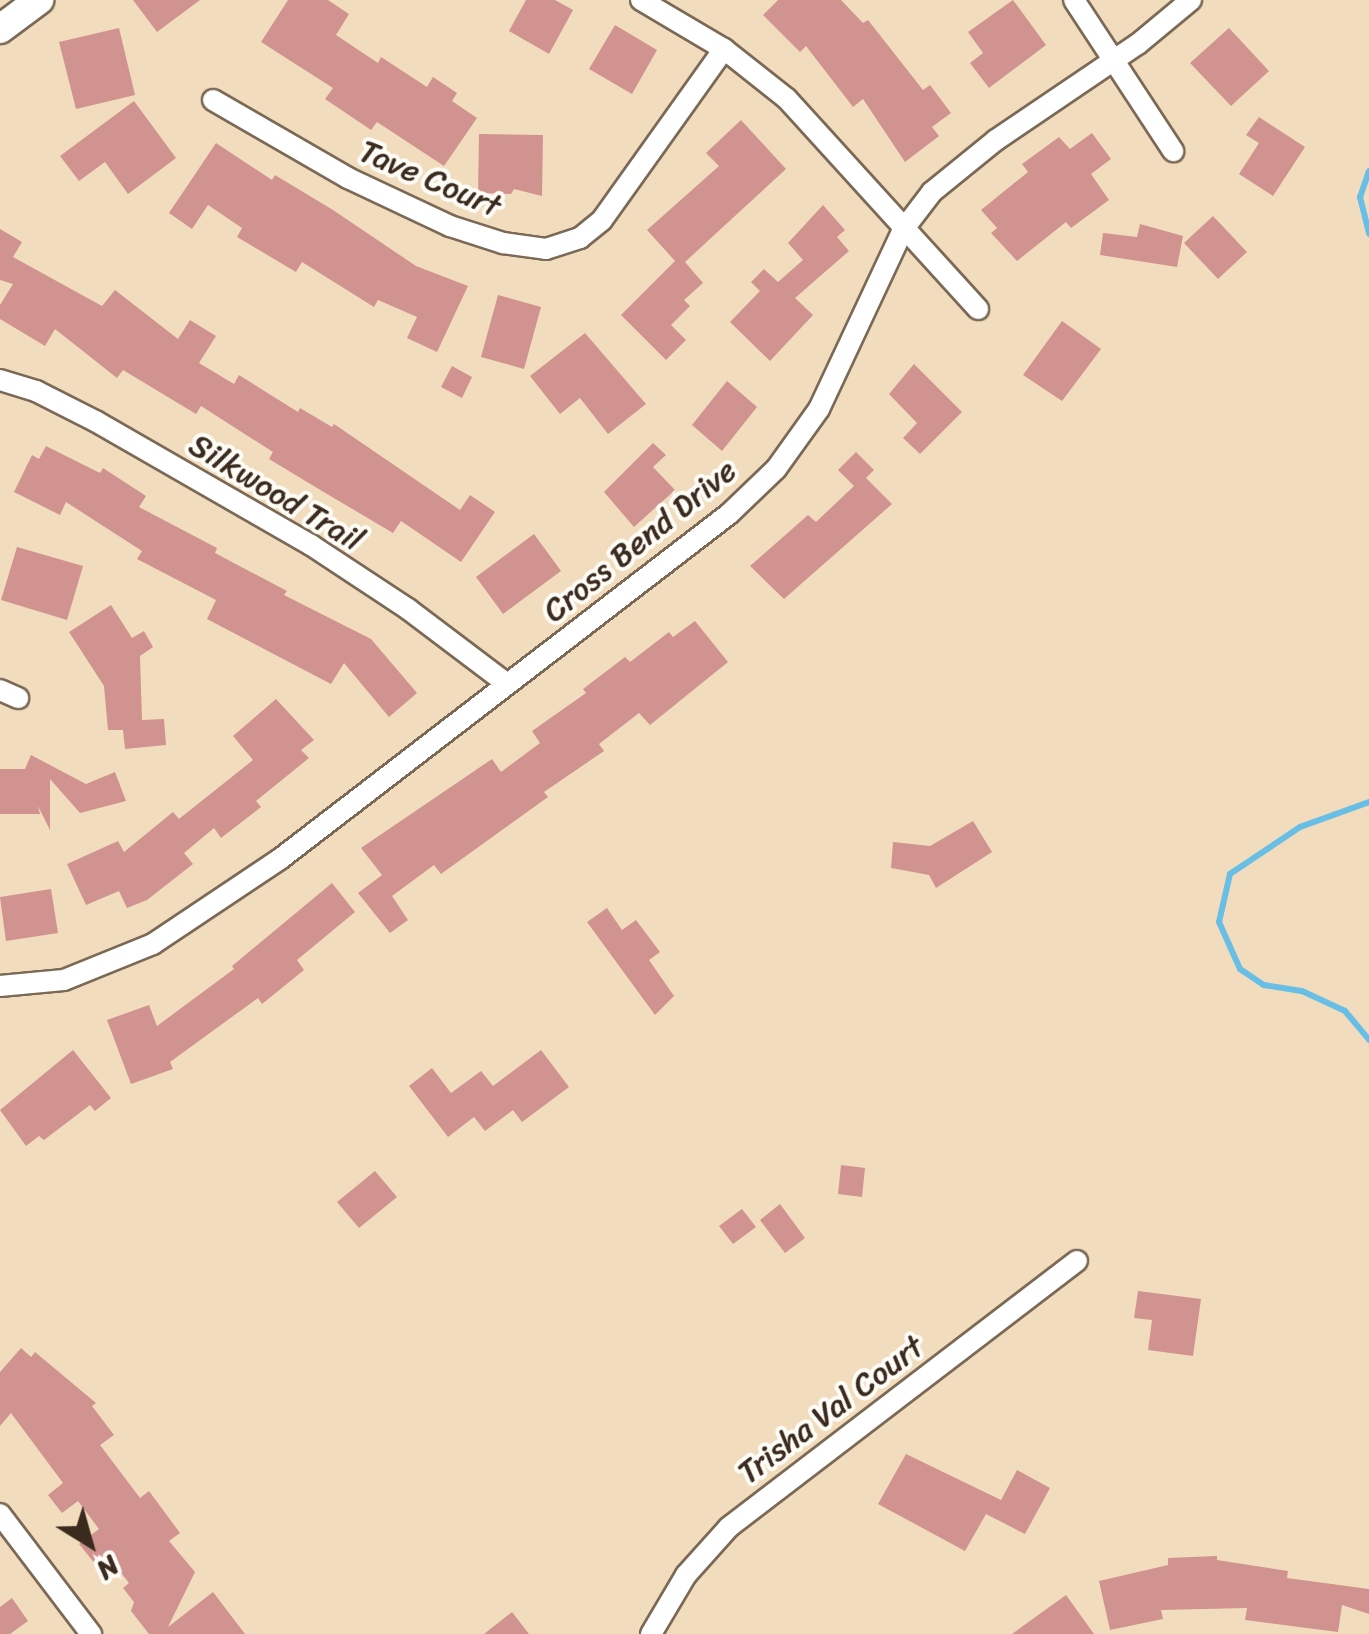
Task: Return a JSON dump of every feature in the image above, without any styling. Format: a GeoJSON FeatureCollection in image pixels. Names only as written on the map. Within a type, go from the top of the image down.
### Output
{"type":"FeatureCollection","features":[{"type":"Feature","properties":{"kind":"main road"},"geometry":{"type":"LineString","coordinates":[[0,29],[40,0]]}},
{"type":"Feature","properties":{"kind":"street"},"geometry":{"type":"LineString","coordinates":[[641,0],[724,49],[786,98],[978,309]]}},
{"type":"Feature","properties":{"kind":"street"},"geometry":{"type":"LineString","coordinates":[[1074,0],[1174,151]]}},
{"type":"Feature","properties":{"kind":"street","name":"Cross Bend Drive"},"geometry":{"type":"LineString","coordinates":[[0,986],[64,980],[153,944],[280,859],[729,514],[776,469],[818,408],[903,230],[932,192],[983,150],[1190,0]]}},
{"type":"Feature","properties":{"kind":"street","name":"Tave Court"},"geometry":{"type":"LineString","coordinates":[[213,100],[348,178],[450,226],[503,243],[546,249],[580,238],[602,220],[724,49]]}},
{"type":"Feature","properties":{"kind":"street","name":"Silkwood Trail"},"geometry":{"type":"LineString","coordinates":[[0,380],[36,391],[96,422],[311,545],[408,610],[507,684]]}},
{"type":"Feature","properties":{"kind":"street","name":"Trisha Val Court"},"geometry":{"type":"LineString","coordinates":[[651,1634],[686,1575],[730,1526],[1077,1262]]}},
{"type":"Feature","properties":{"kind":"street"},"geometry":{"type":"LineString","coordinates":[[0,1514],[92,1634]]}},
{"type":"Feature","properties":{"kind":"building"},"geometry":{"type":"Polygon","coordinates":[[[133,0],[200,0],[157,32],[133,0]]]}},
{"type":"Feature","properties":{"kind":"building"},"geometry":{"type":"Polygon","coordinates":[[[288,0],[328,0],[349,14],[336,35],[378,63],[381,57],[427,87],[433,77],[457,93],[452,101],[477,118],[444,166],[377,122],[371,130],[325,99],[333,88],[261,42],[288,0]]]}},
{"type":"Feature","properties":{"kind":"building"},"geometry":{"type":"Polygon","coordinates":[[[526,0],[555,0],[573,10],[549,54],[509,31],[526,0]]]}},
{"type":"Feature","properties":{"kind":"building"},"geometry":{"type":"Polygon","coordinates":[[[778,0],[841,0],[863,23],[868,20],[923,90],[930,85],[951,113],[932,127],[939,136],[905,162],[863,99],[853,107],[806,46],[800,52],[763,15],[778,0]]]}},
{"type":"Feature","properties":{"kind":"building"},"geometry":{"type":"Polygon","coordinates":[[[1013,0],[1046,45],[989,88],[970,63],[983,53],[968,32],[1013,0]]]}},
{"type":"Feature","properties":{"kind":"building"},"geometry":{"type":"Polygon","coordinates":[[[615,25],[657,50],[632,94],[589,69],[615,25]]]}},
{"type":"Feature","properties":{"kind":"building"},"geometry":{"type":"Polygon","coordinates":[[[119,28],[135,95],[76,109],[59,42],[119,28]]]}},
{"type":"Feature","properties":{"kind":"building"},"geometry":{"type":"Polygon","coordinates":[[[1229,28],[1269,71],[1231,106],[1190,63],[1229,28]]]}},
{"type":"Feature","properties":{"kind":"building"},"geometry":{"type":"Polygon","coordinates":[[[134,101],[176,158],[128,194],[105,162],[79,181],[60,156],[134,101]]]}},
{"type":"Feature","properties":{"kind":"building"},"geometry":{"type":"Polygon","coordinates":[[[1259,117],[1305,147],[1273,196],[1239,174],[1259,143],[1246,135],[1259,117]]]}},
{"type":"Feature","properties":{"kind":"building"},"geometry":{"type":"Polygon","coordinates":[[[741,120],[786,169],[685,262],[703,283],[684,300],[690,306],[671,325],[686,340],[666,360],[621,315],[675,261],[647,230],[719,166],[706,153],[741,120]]]}},
{"type":"Feature","properties":{"kind":"building"},"geometry":{"type":"Polygon","coordinates":[[[1092,133],[1111,159],[1091,174],[1109,200],[1071,228],[1066,222],[1017,261],[991,233],[997,228],[981,210],[1028,172],[1022,164],[1059,137],[1070,149],[1092,133]]]}},
{"type":"Feature","properties":{"kind":"building"},"geometry":{"type":"Polygon","coordinates":[[[479,134],[543,135],[542,196],[514,189],[511,194],[478,193],[479,134]]]}},
{"type":"Feature","properties":{"kind":"building"},"geometry":{"type":"Polygon","coordinates":[[[216,143],[272,180],[275,175],[333,210],[416,266],[468,286],[437,352],[407,338],[417,317],[378,300],[374,307],[302,262],[296,272],[237,237],[242,228],[208,205],[192,229],[169,213],[216,143]]]}},
{"type":"Feature","properties":{"kind":"building"},"geometry":{"type":"Polygon","coordinates":[[[823,205],[845,230],[837,237],[849,251],[795,298],[813,315],[770,361],[730,322],[760,291],[751,282],[764,269],[778,282],[803,260],[788,243],[823,205]]]}},
{"type":"Feature","properties":{"kind":"building"},"geometry":{"type":"Polygon","coordinates":[[[1213,216],[1247,252],[1218,279],[1184,243],[1213,216]]]}},
{"type":"Feature","properties":{"kind":"building"},"geometry":{"type":"Polygon","coordinates":[[[1140,224],[1183,236],[1177,267],[1100,255],[1103,233],[1137,237],[1140,224]]]}},
{"type":"Feature","properties":{"kind":"building"},"geometry":{"type":"Polygon","coordinates":[[[0,229],[22,242],[13,257],[102,306],[115,290],[178,339],[190,320],[216,336],[199,363],[234,384],[239,375],[298,412],[300,408],[332,427],[334,424],[460,510],[470,495],[495,512],[461,562],[401,521],[393,533],[322,491],[269,459],[273,452],[201,406],[196,414],[123,370],[117,378],[55,329],[45,346],[0,319],[0,305],[13,284],[0,280],[0,229]]]}},
{"type":"Feature","properties":{"kind":"building"},"geometry":{"type":"Polygon","coordinates":[[[498,295],[541,307],[524,369],[481,357],[498,295]]]}},
{"type":"Feature","properties":{"kind":"building"},"geometry":{"type":"Polygon","coordinates":[[[1062,321],[1101,349],[1062,401],[1023,375],[1062,321]]]}},
{"type":"Feature","properties":{"kind":"building"},"geometry":{"type":"Polygon","coordinates":[[[585,333],[646,404],[608,434],[580,398],[560,414],[530,376],[585,333]]]}},
{"type":"Feature","properties":{"kind":"building"},"geometry":{"type":"Polygon","coordinates":[[[914,364],[962,412],[920,454],[903,438],[917,423],[889,394],[914,364]]]}},
{"type":"Feature","properties":{"kind":"building"},"geometry":{"type":"Polygon","coordinates":[[[452,366],[472,377],[462,398],[441,387],[452,366]]]}},
{"type":"Feature","properties":{"kind":"building"},"geometry":{"type":"Polygon","coordinates":[[[727,381],[757,407],[722,451],[692,425],[727,381]]]}},
{"type":"Feature","properties":{"kind":"building"},"geometry":{"type":"Polygon","coordinates":[[[653,443],[666,455],[653,467],[675,490],[634,527],[604,492],[653,443]]]}},
{"type":"Feature","properties":{"kind":"building"},"geometry":{"type":"Polygon","coordinates":[[[46,446],[100,473],[103,468],[146,496],[139,507],[217,548],[215,553],[287,591],[284,595],[371,639],[417,693],[389,717],[344,663],[331,684],[207,619],[216,600],[137,559],[142,551],[66,502],[60,515],[14,492],[32,455],[39,459],[46,446]]]}},
{"type":"Feature","properties":{"kind":"building"},"geometry":{"type":"Polygon","coordinates":[[[856,452],[874,470],[866,478],[892,504],[784,599],[750,566],[808,515],[816,522],[854,486],[838,470],[856,452]]]}},
{"type":"Feature","properties":{"kind":"building"},"geometry":{"type":"Polygon","coordinates":[[[534,534],[561,571],[503,614],[476,577],[534,534]]]}},
{"type":"Feature","properties":{"kind":"building"},"geometry":{"type":"Polygon","coordinates":[[[17,547],[83,566],[67,620],[1,600],[17,547]]]}},
{"type":"Feature","properties":{"kind":"building"},"geometry":{"type":"Polygon","coordinates":[[[111,605],[132,638],[144,631],[153,647],[140,656],[142,720],[164,719],[166,745],[125,749],[123,730],[108,730],[104,686],[69,632],[111,605]]]}},
{"type":"Feature","properties":{"kind":"building"},"geometry":{"type":"Polygon","coordinates":[[[695,621],[728,662],[650,725],[639,713],[599,744],[604,751],[544,792],[548,797],[441,874],[434,865],[392,896],[408,920],[390,933],[358,893],[382,875],[361,848],[492,759],[501,772],[540,743],[532,731],[586,693],[583,689],[625,657],[630,662],[669,632],[673,637],[695,621]]]}},
{"type":"Feature","properties":{"kind":"building"},"geometry":{"type":"Polygon","coordinates":[[[276,699],[314,740],[301,750],[309,758],[256,801],[261,807],[221,838],[214,828],[184,853],[193,864],[147,900],[127,908],[119,891],[86,905],[67,864],[118,841],[124,852],[173,812],[179,819],[253,760],[233,736],[276,699]]]}},
{"type":"Feature","properties":{"kind":"building"},"geometry":{"type":"Polygon","coordinates":[[[31,755],[86,784],[115,772],[126,801],[80,813],[50,779],[50,830],[38,806],[40,814],[0,814],[0,769],[25,769],[31,755]]]}},
{"type":"Feature","properties":{"kind":"building"},"geometry":{"type":"Polygon","coordinates":[[[973,821],[992,852],[936,888],[929,875],[891,868],[893,842],[930,846],[973,821]]]}},
{"type":"Feature","properties":{"kind":"building"},"geometry":{"type":"Polygon","coordinates":[[[332,883],[355,912],[297,960],[304,970],[262,1004],[258,998],[170,1062],[173,1069],[131,1084],[107,1020],[149,1005],[157,1026],[234,969],[232,966],[332,883]]]}},
{"type":"Feature","properties":{"kind":"building"},"geometry":{"type":"Polygon","coordinates":[[[51,889],[58,933],[6,941],[0,897],[51,889]]]}},
{"type":"Feature","properties":{"kind":"building"},"geometry":{"type":"Polygon","coordinates":[[[607,908],[622,930],[636,920],[660,952],[649,960],[674,996],[655,1015],[587,922],[607,908]]]}},
{"type":"Feature","properties":{"kind":"building"},"geometry":{"type":"Polygon","coordinates":[[[73,1050],[111,1098],[95,1111],[90,1105],[44,1140],[39,1136],[26,1146],[0,1110],[73,1050]]]}},
{"type":"Feature","properties":{"kind":"building"},"geometry":{"type":"Polygon","coordinates":[[[541,1050],[569,1087],[522,1122],[513,1110],[485,1131],[474,1117],[448,1137],[409,1086],[432,1068],[451,1093],[481,1071],[493,1086],[541,1050]]]}},
{"type":"Feature","properties":{"kind":"building"},"geometry":{"type":"Polygon","coordinates":[[[841,1165],[865,1168],[862,1197],[838,1194],[841,1165]]]}},
{"type":"Feature","properties":{"kind":"building"},"geometry":{"type":"Polygon","coordinates":[[[375,1171],[397,1197],[359,1228],[337,1202],[375,1171]]]}},
{"type":"Feature","properties":{"kind":"building"},"geometry":{"type":"Polygon","coordinates":[[[780,1204],[805,1238],[785,1253],[760,1220],[780,1204]]]}},
{"type":"Feature","properties":{"kind":"building"},"geometry":{"type":"Polygon","coordinates":[[[742,1209],[756,1227],[733,1244],[719,1226],[742,1209]]]}},
{"type":"Feature","properties":{"kind":"building"},"geometry":{"type":"Polygon","coordinates":[[[1138,1291],[1201,1299],[1193,1356],[1148,1350],[1152,1320],[1134,1318],[1138,1291]]]}},
{"type":"Feature","properties":{"kind":"building"},"geometry":{"type":"Polygon","coordinates":[[[21,1348],[31,1357],[35,1352],[96,1403],[92,1406],[114,1435],[100,1445],[140,1498],[149,1491],[180,1533],[169,1541],[195,1572],[168,1627],[213,1592],[245,1634],[149,1634],[131,1611],[134,1602],[123,1588],[129,1583],[108,1556],[96,1565],[79,1544],[99,1529],[78,1501],[62,1513],[48,1495],[63,1483],[11,1413],[0,1426],[0,1372],[21,1348]]]}},
{"type":"Feature","properties":{"kind":"building"},"geometry":{"type":"Polygon","coordinates":[[[906,1454],[1001,1500],[1017,1470],[1050,1488],[1025,1534],[986,1514],[965,1551],[878,1504],[906,1454]]]}},
{"type":"Feature","properties":{"kind":"building"},"geometry":{"type":"Polygon","coordinates":[[[1217,1556],[1217,1560],[1288,1571],[1287,1578],[1369,1589],[1369,1614],[1342,1605],[1338,1632],[1245,1620],[1247,1608],[1161,1610],[1163,1619],[1110,1630],[1099,1581],[1168,1565],[1168,1558],[1217,1556]]]}},
{"type":"Feature","properties":{"kind":"building"},"geometry":{"type":"Polygon","coordinates":[[[1066,1595],[1094,1634],[1012,1634],[1066,1595]]]}},
{"type":"Feature","properties":{"kind":"building"},"geometry":{"type":"Polygon","coordinates":[[[12,1598],[28,1621],[10,1634],[0,1634],[0,1607],[12,1598]]]}},
{"type":"Feature","properties":{"kind":"building"},"geometry":{"type":"Polygon","coordinates":[[[512,1612],[529,1634],[484,1634],[512,1612]]]}},
{"type":"Feature","properties":{"kind":"waterway"},"geometry":{"type":"LineString","coordinates":[[1369,171],[1360,197],[1369,234]]}},
{"type":"Feature","properties":{"kind":"waterway"},"geometry":{"type":"LineString","coordinates":[[1369,802],[1300,827],[1230,874],[1219,922],[1240,969],[1264,985],[1302,991],[1345,1011],[1369,1040]]}}]}
